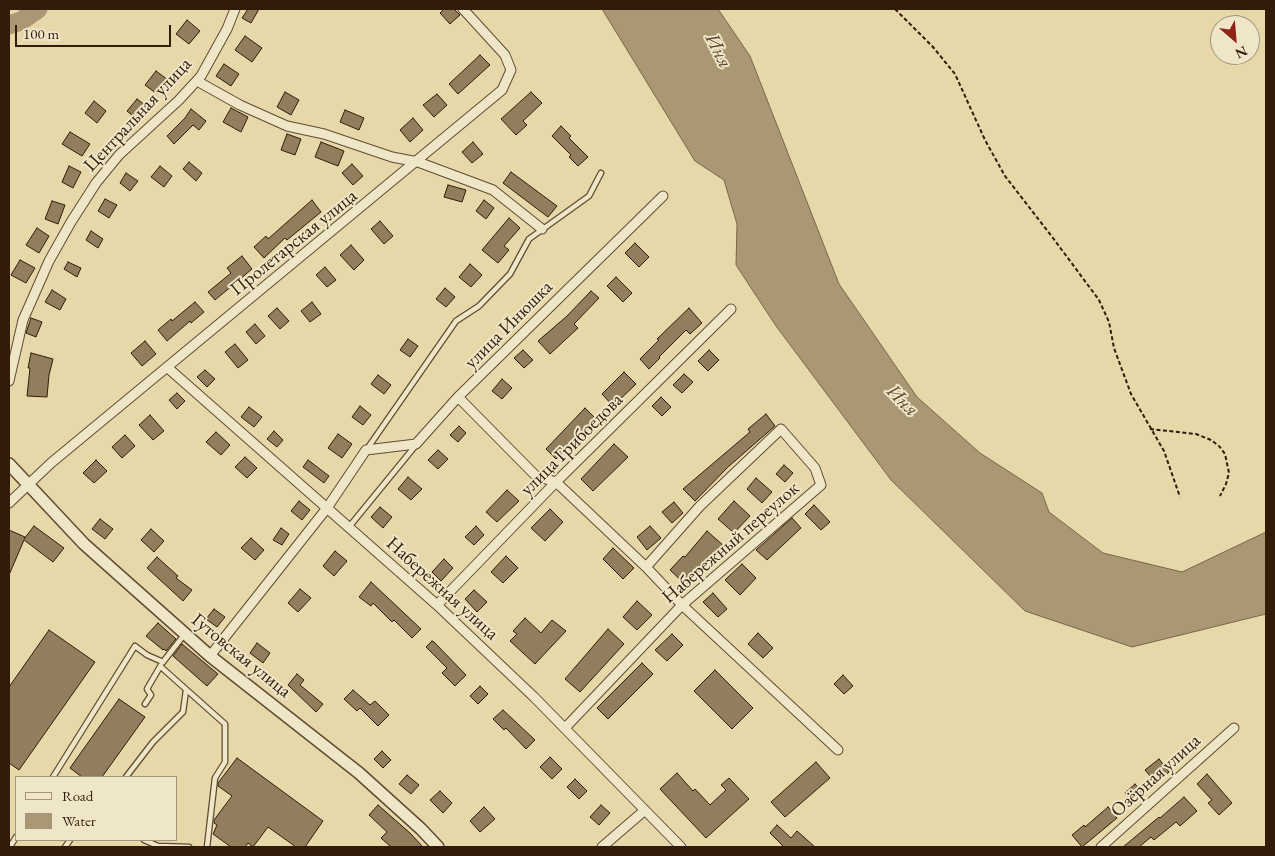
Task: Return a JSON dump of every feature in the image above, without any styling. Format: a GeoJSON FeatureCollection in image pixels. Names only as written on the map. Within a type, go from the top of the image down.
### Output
{"type":"FeatureCollection","features":[{"type":"Feature","properties":{"kind":"street","name":"Центральная улица"},"geometry":{"type":"LineString","coordinates":[[9,381],[23,320],[49,261],[76,214],[96,183],[119,155],[197,81],[227,29],[235,9]]}},
{"type":"Feature","properties":{"kind":"street","name":"Пролетарская улица"},"geometry":{"type":"LineString","coordinates":[[9,503],[28,484],[418,162],[502,90],[511,70],[505,55],[463,9]]}},
{"type":"Feature","properties":{"kind":"street"},"geometry":{"type":"LineString","coordinates":[[197,81],[240,105],[287,126],[324,134],[392,157],[418,162],[493,190],[542,229]]}},
{"type":"Feature","properties":{"kind":"street","name":"улица Инюшка"},"geometry":{"type":"LineString","coordinates":[[416,444],[458,398],[663,196]]}},
{"type":"Feature","properties":{"kind":"street","name":"улица Грибоедова"},"geometry":{"type":"LineString","coordinates":[[437,605],[556,482],[732,310]]}},
{"type":"Feature","properties":{"kind":"street","name":"Набережная улица"},"geometry":{"type":"LineString","coordinates":[[168,368],[437,605],[565,728],[681,847]]}},
{"type":"Feature","properties":{"kind":"street"},"geometry":{"type":"LineString","coordinates":[[458,398],[536,476],[556,482],[646,567],[682,605],[838,750]]}},
{"type":"Feature","properties":{"kind":"street","name":"Набережный переулок"},"geometry":{"type":"LineString","coordinates":[[565,728],[682,605],[821,485],[815,468],[781,429],[700,506],[646,567]]}},
{"type":"Feature","properties":{"kind":"street"},"geometry":{"type":"LineString","coordinates":[[366,450],[416,444]]}},
{"type":"Feature","properties":{"kind":"street","name":"улица Инюшка"},"geometry":{"type":"LineString","coordinates":[[210,656],[327,508],[366,450]]}},
{"type":"Feature","properties":{"kind":"street","name":"Гутовская улица"},"geometry":{"type":"LineString","coordinates":[[9,464],[84,544],[210,656],[359,773],[421,829],[438,847]]}},
{"type":"Feature","properties":{"kind":"street","name":"Озёрная улица"},"geometry":{"type":"LineString","coordinates":[[1101,847],[1234,728]]}},
{"type":"Feature","properties":{"kind":"street"},"geometry":{"type":"LineString","coordinates":[[602,847],[645,810]]}},
{"type":"Feature","properties":{"kind":"lane","name":"улица Инюшка"},"geometry":{"type":"LineString","coordinates":[[366,450],[456,321],[479,306],[510,274],[529,239],[589,196],[601,173]]}},
{"type":"Feature","properties":{"kind":"lane"},"geometry":{"type":"LineString","coordinates":[[350,527],[416,444]]}},
{"type":"Feature","properties":{"kind":"lane"},"geometry":{"type":"LineString","coordinates":[[146,704],[151,695],[147,689],[162,664],[185,634]]}},
{"type":"Feature","properties":{"kind":"lane"},"geometry":{"type":"LineString","coordinates":[[55,776],[135,646],[162,664],[186,690],[224,724],[225,762],[215,778],[207,847]]}},
{"type":"Feature","properties":{"kind":"lane"},"geometry":{"type":"LineString","coordinates":[[127,776],[153,742],[183,712],[186,690]]}},
{"type":"Feature","properties":{"kind":"lane"},"geometry":{"type":"LineString","coordinates":[[146,841],[158,846],[190,847]]}},
{"type":"Feature","properties":{"kind":"path"},"geometry":{"type":"LineString","coordinates":[[895,9],[933,47],[955,74],[985,140],[1004,176],[1099,300],[1109,322],[1114,348],[1131,394],[1164,451],[1180,497]]}},
{"type":"Feature","properties":{"kind":"path"},"geometry":{"type":"LineString","coordinates":[[1150,429],[1196,434],[1211,440],[1219,446],[1225,454],[1229,472],[1220,496]]}},
{"type":"Feature","properties":{"kind":"water","name":"Иня"},"geometry":{"type":"Polygon","coordinates":[[[602,9],[718,9],[750,56],[839,284],[917,397],[980,453],[1042,493],[1049,512],[1103,553],[1182,572],[1266,532],[1266,614],[1132,647],[1025,611],[891,480],[776,326],[736,265],[737,224],[724,180],[695,161],[602,9]]]}},
{"type":"Feature","properties":{"kind":"building"},"geometry":{"type":"Polygon","coordinates":[[[248,9],[259,9],[251,23],[242,18],[248,9]]]}},
{"type":"Feature","properties":{"kind":"building"},"geometry":{"type":"Polygon","coordinates":[[[444,9],[454,9],[460,15],[450,24],[440,13],[444,9]]]}},
{"type":"Feature","properties":{"kind":"building"},"geometry":{"type":"Polygon","coordinates":[[[187,20],[200,31],[189,44],[176,34],[187,20]]]}},
{"type":"Feature","properties":{"kind":"building"},"geometry":{"type":"Polygon","coordinates":[[[245,36],[262,48],[252,62],[235,50],[245,36]]]}},
{"type":"Feature","properties":{"kind":"building"},"geometry":{"type":"Polygon","coordinates":[[[480,55],[490,65],[458,94],[449,84],[480,55]]]}},
{"type":"Feature","properties":{"kind":"building"},"geometry":{"type":"Polygon","coordinates":[[[224,64],[239,74],[231,86],[216,76],[224,64]]]}},
{"type":"Feature","properties":{"kind":"building"},"geometry":{"type":"Polygon","coordinates":[[[156,71],[168,80],[157,94],[145,85],[156,71]]]}},
{"type":"Feature","properties":{"kind":"building"},"geometry":{"type":"Polygon","coordinates":[[[285,92],[299,100],[291,115],[277,107],[285,92]]]}},
{"type":"Feature","properties":{"kind":"building"},"geometry":{"type":"Polygon","coordinates":[[[531,92],[542,103],[523,121],[527,125],[516,135],[501,119],[531,92]]]}},
{"type":"Feature","properties":{"kind":"building"},"geometry":{"type":"Polygon","coordinates":[[[437,94],[447,105],[434,117],[423,105],[437,94]]]}},
{"type":"Feature","properties":{"kind":"building"},"geometry":{"type":"Polygon","coordinates":[[[137,99],[149,108],[139,121],[127,111],[137,99]]]}},
{"type":"Feature","properties":{"kind":"building"},"geometry":{"type":"Polygon","coordinates":[[[94,101],[106,111],[97,123],[85,113],[94,101]]]}},
{"type":"Feature","properties":{"kind":"building"},"geometry":{"type":"Polygon","coordinates":[[[231,108],[248,117],[241,132],[223,122],[231,108]]]}},
{"type":"Feature","properties":{"kind":"building"},"geometry":{"type":"Polygon","coordinates":[[[191,109],[206,121],[199,130],[193,125],[174,144],[167,136],[191,109]]]}},
{"type":"Feature","properties":{"kind":"building"},"geometry":{"type":"Polygon","coordinates":[[[345,110],[364,118],[359,130],[340,122],[345,110]]]}},
{"type":"Feature","properties":{"kind":"building"},"geometry":{"type":"Polygon","coordinates":[[[413,118],[423,130],[410,142],[400,130],[413,118]]]}},
{"type":"Feature","properties":{"kind":"building"},"geometry":{"type":"Polygon","coordinates":[[[561,126],[571,136],[569,138],[588,157],[578,166],[569,157],[571,155],[552,136],[561,126]]]}},
{"type":"Feature","properties":{"kind":"building"},"geometry":{"type":"Polygon","coordinates":[[[70,132],[90,144],[82,156],[62,144],[70,132]]]}},
{"type":"Feature","properties":{"kind":"building"},"geometry":{"type":"Polygon","coordinates":[[[287,134],[301,139],[295,155],[281,150],[287,134]]]}},
{"type":"Feature","properties":{"kind":"building"},"geometry":{"type":"Polygon","coordinates":[[[321,142],[344,151],[338,166],[315,157],[321,142]]]}},
{"type":"Feature","properties":{"kind":"building"},"geometry":{"type":"Polygon","coordinates":[[[473,142],[483,154],[472,163],[462,152],[473,142]]]}},
{"type":"Feature","properties":{"kind":"building"},"geometry":{"type":"Polygon","coordinates":[[[189,162],[202,173],[196,181],[183,169],[189,162]]]}},
{"type":"Feature","properties":{"kind":"building"},"geometry":{"type":"Polygon","coordinates":[[[352,164],[363,176],[353,185],[342,173],[352,164]]]}},
{"type":"Feature","properties":{"kind":"building"},"geometry":{"type":"Polygon","coordinates":[[[69,166],[81,172],[73,188],[62,182],[69,166]]]}},
{"type":"Feature","properties":{"kind":"building"},"geometry":{"type":"Polygon","coordinates":[[[160,166],[172,176],[164,187],[151,177],[160,166]]]}},
{"type":"Feature","properties":{"kind":"building"},"geometry":{"type":"Polygon","coordinates":[[[511,172],[557,206],[548,217],[503,183],[511,172]]]}},
{"type":"Feature","properties":{"kind":"building"},"geometry":{"type":"Polygon","coordinates":[[[126,173],[138,181],[130,191],[120,183],[126,173]]]}},
{"type":"Feature","properties":{"kind":"building"},"geometry":{"type":"Polygon","coordinates":[[[448,185],[466,190],[462,202],[444,197],[448,185]]]}},
{"type":"Feature","properties":{"kind":"building"},"geometry":{"type":"Polygon","coordinates":[[[105,199],[117,205],[109,218],[98,211],[105,199]]]}},
{"type":"Feature","properties":{"kind":"building"},"geometry":{"type":"Polygon","coordinates":[[[312,200],[321,212],[287,240],[285,238],[264,258],[254,247],[266,236],[268,239],[312,200]]]}},
{"type":"Feature","properties":{"kind":"building"},"geometry":{"type":"Polygon","coordinates":[[[484,200],[494,208],[486,219],[476,211],[484,200]]]}},
{"type":"Feature","properties":{"kind":"building"},"geometry":{"type":"Polygon","coordinates":[[[52,201],[65,205],[58,224],[45,219],[52,201]]]}},
{"type":"Feature","properties":{"kind":"building"},"geometry":{"type":"Polygon","coordinates":[[[509,218],[520,228],[504,246],[509,250],[498,263],[482,250],[509,218]]]}},
{"type":"Feature","properties":{"kind":"building"},"geometry":{"type":"Polygon","coordinates":[[[380,221],[393,236],[384,244],[371,229],[380,221]]]}},
{"type":"Feature","properties":{"kind":"building"},"geometry":{"type":"Polygon","coordinates":[[[37,228],[49,236],[39,253],[26,245],[37,228]]]}},
{"type":"Feature","properties":{"kind":"building"},"geometry":{"type":"Polygon","coordinates":[[[91,231],[103,239],[98,248],[86,240],[91,231]]]}},
{"type":"Feature","properties":{"kind":"building"},"geometry":{"type":"Polygon","coordinates":[[[635,243],[649,257],[639,267],[625,253],[635,243]]]}},
{"type":"Feature","properties":{"kind":"building"},"geometry":{"type":"Polygon","coordinates":[[[351,245],[364,260],[354,270],[340,255],[351,245]]]}},
{"type":"Feature","properties":{"kind":"building"},"geometry":{"type":"Polygon","coordinates":[[[242,256],[252,269],[215,300],[208,292],[231,273],[227,268],[242,256]]]}},
{"type":"Feature","properties":{"kind":"building"},"geometry":{"type":"Polygon","coordinates":[[[20,260],[35,268],[26,283],[11,275],[20,260]]]}},
{"type":"Feature","properties":{"kind":"building"},"geometry":{"type":"Polygon","coordinates":[[[68,262],[81,268],[77,277],[64,269],[68,262]]]}},
{"type":"Feature","properties":{"kind":"building"},"geometry":{"type":"Polygon","coordinates":[[[470,264],[482,275],[471,287],[459,277],[470,264]]]}},
{"type":"Feature","properties":{"kind":"building"},"geometry":{"type":"Polygon","coordinates":[[[325,267],[336,280],[327,287],[316,275],[325,267]]]}},
{"type":"Feature","properties":{"kind":"building"},"geometry":{"type":"Polygon","coordinates":[[[616,277],[632,293],[623,302],[607,286],[616,277]]]}},
{"type":"Feature","properties":{"kind":"building"},"geometry":{"type":"Polygon","coordinates":[[[445,288],[455,297],[446,307],[436,299],[445,288]]]}},
{"type":"Feature","properties":{"kind":"building"},"geometry":{"type":"Polygon","coordinates":[[[52,290],[66,299],[60,310],[45,302],[52,290]]]}},
{"type":"Feature","properties":{"kind":"building"},"geometry":{"type":"Polygon","coordinates":[[[591,291],[599,298],[574,324],[578,328],[550,354],[538,341],[567,316],[591,291]]]}},
{"type":"Feature","properties":{"kind":"building"},"geometry":{"type":"Polygon","coordinates":[[[195,302],[204,312],[191,323],[190,321],[167,341],[158,330],[195,302]]]}},
{"type":"Feature","properties":{"kind":"building"},"geometry":{"type":"Polygon","coordinates":[[[312,302],[321,314],[310,322],[301,311],[312,302]]]}},
{"type":"Feature","properties":{"kind":"building"},"geometry":{"type":"Polygon","coordinates":[[[277,308],[289,321],[280,329],[268,316],[277,308]]]}},
{"type":"Feature","properties":{"kind":"building"},"geometry":{"type":"Polygon","coordinates":[[[689,308],[702,323],[690,334],[686,330],[649,369],[640,359],[659,340],[657,339],[689,308]]]}},
{"type":"Feature","properties":{"kind":"building"},"geometry":{"type":"Polygon","coordinates":[[[31,318],[42,322],[36,337],[26,333],[31,318]]]}},
{"type":"Feature","properties":{"kind":"building"},"geometry":{"type":"Polygon","coordinates":[[[255,324],[265,336],[256,344],[246,332],[255,324]]]}},
{"type":"Feature","properties":{"kind":"building"},"geometry":{"type":"Polygon","coordinates":[[[408,339],[418,346],[410,357],[400,350],[408,339]]]}},
{"type":"Feature","properties":{"kind":"building"},"geometry":{"type":"Polygon","coordinates":[[[145,341],[156,354],[142,366],[131,353],[145,341]]]}},
{"type":"Feature","properties":{"kind":"building"},"geometry":{"type":"Polygon","coordinates":[[[235,344],[248,360],[238,368],[225,352],[235,344]]]}},
{"type":"Feature","properties":{"kind":"building"},"geometry":{"type":"Polygon","coordinates":[[[523,350],[533,360],[524,368],[514,358],[523,350]]]}},
{"type":"Feature","properties":{"kind":"building"},"geometry":{"type":"Polygon","coordinates":[[[709,350],[719,360],[708,371],[698,361],[709,350]]]}},
{"type":"Feature","properties":{"kind":"building"},"geometry":{"type":"Polygon","coordinates":[[[31,353],[53,359],[47,397],[27,396],[30,368],[28,368],[31,353]]]}},
{"type":"Feature","properties":{"kind":"building"},"geometry":{"type":"Polygon","coordinates":[[[205,370],[215,379],[207,387],[197,377],[205,370]]]}},
{"type":"Feature","properties":{"kind":"building"},"geometry":{"type":"Polygon","coordinates":[[[624,372],[636,384],[613,406],[602,394],[624,372]]]}},
{"type":"Feature","properties":{"kind":"building"},"geometry":{"type":"Polygon","coordinates":[[[684,374],[693,382],[682,393],[673,385],[684,374]]]}},
{"type":"Feature","properties":{"kind":"building"},"geometry":{"type":"Polygon","coordinates":[[[378,375],[391,385],[384,394],[371,384],[378,375]]]}},
{"type":"Feature","properties":{"kind":"building"},"geometry":{"type":"Polygon","coordinates":[[[502,379],[512,388],[502,399],[492,391],[502,379]]]}},
{"type":"Feature","properties":{"kind":"building"},"geometry":{"type":"Polygon","coordinates":[[[177,393],[185,401],[177,409],[169,400],[177,393]]]}},
{"type":"Feature","properties":{"kind":"building"},"geometry":{"type":"Polygon","coordinates":[[[661,397],[671,407],[662,416],[652,406],[661,397]]]}},
{"type":"Feature","properties":{"kind":"building"},"geometry":{"type":"Polygon","coordinates":[[[360,406],[371,415],[363,425],[352,417],[360,406]]]}},
{"type":"Feature","properties":{"kind":"building"},"geometry":{"type":"Polygon","coordinates":[[[249,407],[262,417],[254,427],[241,417],[249,407]]]}},
{"type":"Feature","properties":{"kind":"building"},"geometry":{"type":"Polygon","coordinates":[[[585,408],[597,420],[556,459],[546,449],[585,408]]]}},
{"type":"Feature","properties":{"kind":"building"},"geometry":{"type":"Polygon","coordinates":[[[766,414],[775,426],[728,467],[695,501],[683,489],[750,432],[748,429],[766,414]]]}},
{"type":"Feature","properties":{"kind":"building"},"geometry":{"type":"Polygon","coordinates":[[[150,415],[164,431],[153,440],[139,425],[150,415]]]}},
{"type":"Feature","properties":{"kind":"building"},"geometry":{"type":"Polygon","coordinates":[[[459,426],[466,433],[458,442],[450,435],[459,426]]]}},
{"type":"Feature","properties":{"kind":"building"},"geometry":{"type":"Polygon","coordinates":[[[274,431],[283,440],[277,447],[267,439],[274,431]]]}},
{"type":"Feature","properties":{"kind":"building"},"geometry":{"type":"Polygon","coordinates":[[[216,432],[230,445],[221,455],[206,442],[216,432]]]}},
{"type":"Feature","properties":{"kind":"building"},"geometry":{"type":"Polygon","coordinates":[[[338,434],[352,444],[342,458],[328,448],[338,434]]]}},
{"type":"Feature","properties":{"kind":"building"},"geometry":{"type":"Polygon","coordinates":[[[125,435],[135,446],[122,458],[112,447],[125,435]]]}},
{"type":"Feature","properties":{"kind":"building"},"geometry":{"type":"Polygon","coordinates":[[[614,444],[628,457],[593,491],[581,479],[614,444]]]}},
{"type":"Feature","properties":{"kind":"building"},"geometry":{"type":"Polygon","coordinates":[[[438,450],[448,459],[438,469],[428,460],[438,450]]]}},
{"type":"Feature","properties":{"kind":"building"},"geometry":{"type":"Polygon","coordinates":[[[245,457],[257,468],[247,478],[235,467],[245,457]]]}},
{"type":"Feature","properties":{"kind":"building"},"geometry":{"type":"Polygon","coordinates":[[[96,460],[107,471],[94,483],[83,473],[96,460]]]}},
{"type":"Feature","properties":{"kind":"building"},"geometry":{"type":"Polygon","coordinates":[[[308,460],[329,476],[324,483],[303,467],[308,460]]]}},
{"type":"Feature","properties":{"kind":"building"},"geometry":{"type":"Polygon","coordinates":[[[784,465],[793,473],[785,482],[776,474],[784,465]]]}},
{"type":"Feature","properties":{"kind":"building"},"geometry":{"type":"Polygon","coordinates":[[[408,477],[422,489],[411,500],[398,489],[408,477]]]}},
{"type":"Feature","properties":{"kind":"building"},"geometry":{"type":"Polygon","coordinates":[[[756,478],[772,492],[762,503],[747,489],[756,478]]]}},
{"type":"Feature","properties":{"kind":"building"},"geometry":{"type":"Polygon","coordinates":[[[507,490],[519,501],[497,522],[486,512],[507,490]]]}},
{"type":"Feature","properties":{"kind":"building"},"geometry":{"type":"Polygon","coordinates":[[[299,501],[310,510],[302,520],[291,511],[299,501]]]}},
{"type":"Feature","properties":{"kind":"building"},"geometry":{"type":"Polygon","coordinates":[[[734,501],[750,516],[734,533],[718,519],[734,501]]]}},
{"type":"Feature","properties":{"kind":"building"},"geometry":{"type":"Polygon","coordinates":[[[674,502],[683,513],[672,523],[662,512],[674,502]]]}},
{"type":"Feature","properties":{"kind":"building"},"geometry":{"type":"Polygon","coordinates":[[[814,505],[830,522],[821,530],[805,514],[814,505]]]}},
{"type":"Feature","properties":{"kind":"building"},"geometry":{"type":"Polygon","coordinates":[[[380,507],[392,517],[383,528],[371,517],[380,507]]]}},
{"type":"Feature","properties":{"kind":"building"},"geometry":{"type":"Polygon","coordinates":[[[550,509],[563,522],[545,541],[531,528],[550,509]]]}},
{"type":"Feature","properties":{"kind":"building"},"geometry":{"type":"Polygon","coordinates":[[[792,518],[801,528],[767,560],[756,550],[792,518]]]}},
{"type":"Feature","properties":{"kind":"building"},"geometry":{"type":"Polygon","coordinates":[[[100,519],[113,529],[105,539],[92,529],[100,519]]]}},
{"type":"Feature","properties":{"kind":"building"},"geometry":{"type":"Polygon","coordinates":[[[34,526],[64,548],[53,562],[24,540],[9,575],[9,530],[25,537],[24,539],[34,526]]]}},
{"type":"Feature","properties":{"kind":"building"},"geometry":{"type":"Polygon","coordinates":[[[476,526],[484,535],[474,545],[465,537],[476,526]]]}},
{"type":"Feature","properties":{"kind":"building"},"geometry":{"type":"Polygon","coordinates":[[[650,526],[661,538],[647,550],[637,537],[650,526]]]}},
{"type":"Feature","properties":{"kind":"building"},"geometry":{"type":"Polygon","coordinates":[[[281,528],[289,534],[282,545],[273,540],[281,528]]]}},
{"type":"Feature","properties":{"kind":"building"},"geometry":{"type":"Polygon","coordinates":[[[151,529],[164,541],[154,552],[141,540],[151,529]]]}},
{"type":"Feature","properties":{"kind":"building"},"geometry":{"type":"Polygon","coordinates":[[[707,531],[724,546],[686,585],[670,570],[683,556],[685,557],[707,531]]]}},
{"type":"Feature","properties":{"kind":"building"},"geometry":{"type":"Polygon","coordinates":[[[251,538],[264,550],[255,560],[241,548],[251,538]]]}},
{"type":"Feature","properties":{"kind":"building"},"geometry":{"type":"Polygon","coordinates":[[[613,548],[634,568],[623,579],[603,559],[613,548]]]}},
{"type":"Feature","properties":{"kind":"building"},"geometry":{"type":"Polygon","coordinates":[[[335,551],[347,561],[334,576],[323,566],[335,551]]]}},
{"type":"Feature","properties":{"kind":"building"},"geometry":{"type":"Polygon","coordinates":[[[506,556],[518,568],[503,583],[491,572],[506,556]]]}},
{"type":"Feature","properties":{"kind":"building"},"geometry":{"type":"Polygon","coordinates":[[[157,557],[178,576],[176,578],[192,590],[183,601],[147,568],[157,557]]]}},
{"type":"Feature","properties":{"kind":"building"},"geometry":{"type":"Polygon","coordinates":[[[444,559],[453,568],[441,581],[432,572],[444,559]]]}},
{"type":"Feature","properties":{"kind":"building"},"geometry":{"type":"Polygon","coordinates":[[[742,564],[756,578],[740,595],[725,580],[742,564]]]}},
{"type":"Feature","properties":{"kind":"building"},"geometry":{"type":"Polygon","coordinates":[[[371,582],[421,629],[412,638],[373,603],[371,606],[359,597],[371,582]]]}},
{"type":"Feature","properties":{"kind":"building"},"geometry":{"type":"Polygon","coordinates":[[[300,589],[311,598],[298,612],[288,603],[300,589]]]}},
{"type":"Feature","properties":{"kind":"building"},"geometry":{"type":"Polygon","coordinates":[[[474,590],[487,602],[477,612],[465,599],[474,590]]]}},
{"type":"Feature","properties":{"kind":"building"},"geometry":{"type":"Polygon","coordinates":[[[713,593],[727,609],[718,617],[703,602],[713,593]]]}},
{"type":"Feature","properties":{"kind":"building"},"geometry":{"type":"Polygon","coordinates":[[[637,601],[652,615],[637,630],[623,617],[637,601]]]}},
{"type":"Feature","properties":{"kind":"building"},"geometry":{"type":"Polygon","coordinates":[[[214,609],[225,617],[217,627],[206,619],[214,609]]]}},
{"type":"Feature","properties":{"kind":"building"},"geometry":{"type":"Polygon","coordinates":[[[525,618],[541,633],[552,620],[566,631],[535,664],[510,641],[517,634],[513,631],[525,618]]]}},
{"type":"Feature","properties":{"kind":"building"},"geometry":{"type":"Polygon","coordinates":[[[158,623],[176,639],[166,651],[146,636],[158,623]]]}},
{"type":"Feature","properties":{"kind":"building"},"geometry":{"type":"Polygon","coordinates":[[[608,629],[624,644],[580,692],[565,679],[608,629]]]}},
{"type":"Feature","properties":{"kind":"building"},"geometry":{"type":"Polygon","coordinates":[[[49,630],[95,662],[19,770],[9,763],[9,687],[49,630]]]}},
{"type":"Feature","properties":{"kind":"building"},"geometry":{"type":"Polygon","coordinates":[[[758,633],[773,648],[763,658],[748,644],[758,633]]]}},
{"type":"Feature","properties":{"kind":"building"},"geometry":{"type":"Polygon","coordinates":[[[672,634],[683,645],[667,661],[655,650],[672,634]]]}},
{"type":"Feature","properties":{"kind":"building"},"geometry":{"type":"Polygon","coordinates":[[[432,641],[466,675],[455,686],[442,673],[447,668],[426,647],[432,641]]]}},
{"type":"Feature","properties":{"kind":"building"},"geometry":{"type":"Polygon","coordinates":[[[257,643],[270,653],[263,663],[250,653],[257,643]]]}},
{"type":"Feature","properties":{"kind":"building"},"geometry":{"type":"Polygon","coordinates":[[[182,644],[218,674],[207,686],[173,656],[182,644]]]}},
{"type":"Feature","properties":{"kind":"building"},"geometry":{"type":"Polygon","coordinates":[[[642,663],[653,674],[608,719],[597,708],[642,663]]]}},
{"type":"Feature","properties":{"kind":"building"},"geometry":{"type":"Polygon","coordinates":[[[715,670],[753,708],[732,729],[694,691],[715,670]]]}},
{"type":"Feature","properties":{"kind":"building"},"geometry":{"type":"Polygon","coordinates":[[[297,674],[304,680],[300,685],[323,704],[316,712],[288,685],[297,674]]]}},
{"type":"Feature","properties":{"kind":"building"},"geometry":{"type":"Polygon","coordinates":[[[843,675],[853,686],[844,694],[834,684],[843,675]]]}},
{"type":"Feature","properties":{"kind":"building"},"geometry":{"type":"Polygon","coordinates":[[[480,686],[488,694],[478,704],[470,696],[480,686]]]}},
{"type":"Feature","properties":{"kind":"building"},"geometry":{"type":"Polygon","coordinates":[[[353,690],[370,705],[375,701],[389,715],[378,726],[360,708],[357,711],[344,699],[353,690]]]}},
{"type":"Feature","properties":{"kind":"building"},"geometry":{"type":"Polygon","coordinates":[[[119,699],[145,717],[103,776],[81,776],[70,768],[119,699]]]}},
{"type":"Feature","properties":{"kind":"building"},"geometry":{"type":"Polygon","coordinates":[[[503,710],[535,740],[526,749],[506,728],[504,730],[493,719],[503,710]]]}},
{"type":"Feature","properties":{"kind":"building"},"geometry":{"type":"Polygon","coordinates":[[[382,751],[391,760],[383,768],[374,759],[382,751]]]}},
{"type":"Feature","properties":{"kind":"building"},"geometry":{"type":"Polygon","coordinates":[[[550,757],[562,769],[552,779],[540,767],[550,757]]]}},
{"type":"Feature","properties":{"kind":"building"},"geometry":{"type":"Polygon","coordinates":[[[237,758],[323,821],[305,847],[296,847],[268,827],[253,847],[248,843],[245,847],[231,847],[213,834],[217,825],[214,823],[214,820],[232,796],[218,786],[218,783],[237,758]]]}},
{"type":"Feature","properties":{"kind":"building"},"geometry":{"type":"Polygon","coordinates":[[[1159,759],[1169,772],[1156,783],[1145,770],[1159,759]]]}},
{"type":"Feature","properties":{"kind":"building"},"geometry":{"type":"Polygon","coordinates":[[[816,762],[830,778],[785,817],[771,802],[816,762]]]}},
{"type":"Feature","properties":{"kind":"building"},"geometry":{"type":"Polygon","coordinates":[[[677,773],[693,791],[695,789],[710,805],[726,790],[721,785],[729,778],[749,799],[706,838],[660,789],[677,773]]]}},
{"type":"Feature","properties":{"kind":"building"},"geometry":{"type":"Polygon","coordinates":[[[1207,774],[1232,803],[1219,815],[1208,803],[1212,800],[1197,784],[1207,774]]]}},
{"type":"Feature","properties":{"kind":"building"},"geometry":{"type":"Polygon","coordinates":[[[407,775],[419,785],[411,794],[399,784],[407,775]]]}},
{"type":"Feature","properties":{"kind":"building"},"geometry":{"type":"Polygon","coordinates":[[[575,779],[587,791],[579,799],[567,787],[575,779]]]}},
{"type":"Feature","properties":{"kind":"building"},"geometry":{"type":"Polygon","coordinates":[[[1135,784],[1143,794],[1133,803],[1125,793],[1135,784]]]}},
{"type":"Feature","properties":{"kind":"building"},"geometry":{"type":"Polygon","coordinates":[[[440,791],[452,803],[443,813],[430,800],[440,791]]]}},
{"type":"Feature","properties":{"kind":"building"},"geometry":{"type":"Polygon","coordinates":[[[1184,797],[1197,811],[1180,826],[1176,822],[1154,840],[1151,837],[1139,847],[1123,847],[1160,818],[1184,797]]]}},
{"type":"Feature","properties":{"kind":"building"},"geometry":{"type":"Polygon","coordinates":[[[378,805],[423,847],[391,847],[381,838],[387,832],[369,815],[378,805]]]}},
{"type":"Feature","properties":{"kind":"building"},"geometry":{"type":"Polygon","coordinates":[[[601,805],[610,813],[599,825],[590,817],[601,805]]]}},
{"type":"Feature","properties":{"kind":"building"},"geometry":{"type":"Polygon","coordinates":[[[484,807],[495,819],[480,832],[470,821],[484,807]]]}},
{"type":"Feature","properties":{"kind":"building"},"geometry":{"type":"Polygon","coordinates":[[[1108,807],[1117,818],[1082,847],[1072,835],[1084,825],[1085,827],[1108,807]]]}},
{"type":"Feature","properties":{"kind":"building"},"geometry":{"type":"Polygon","coordinates":[[[777,825],[791,838],[797,831],[815,847],[782,847],[770,833],[777,825]]]}},
{"type":"Feature","properties":{"kind":"waterway"},"geometry":{"type":"LineString","coordinates":[[9,25],[21,21],[38,9]]}}]}
